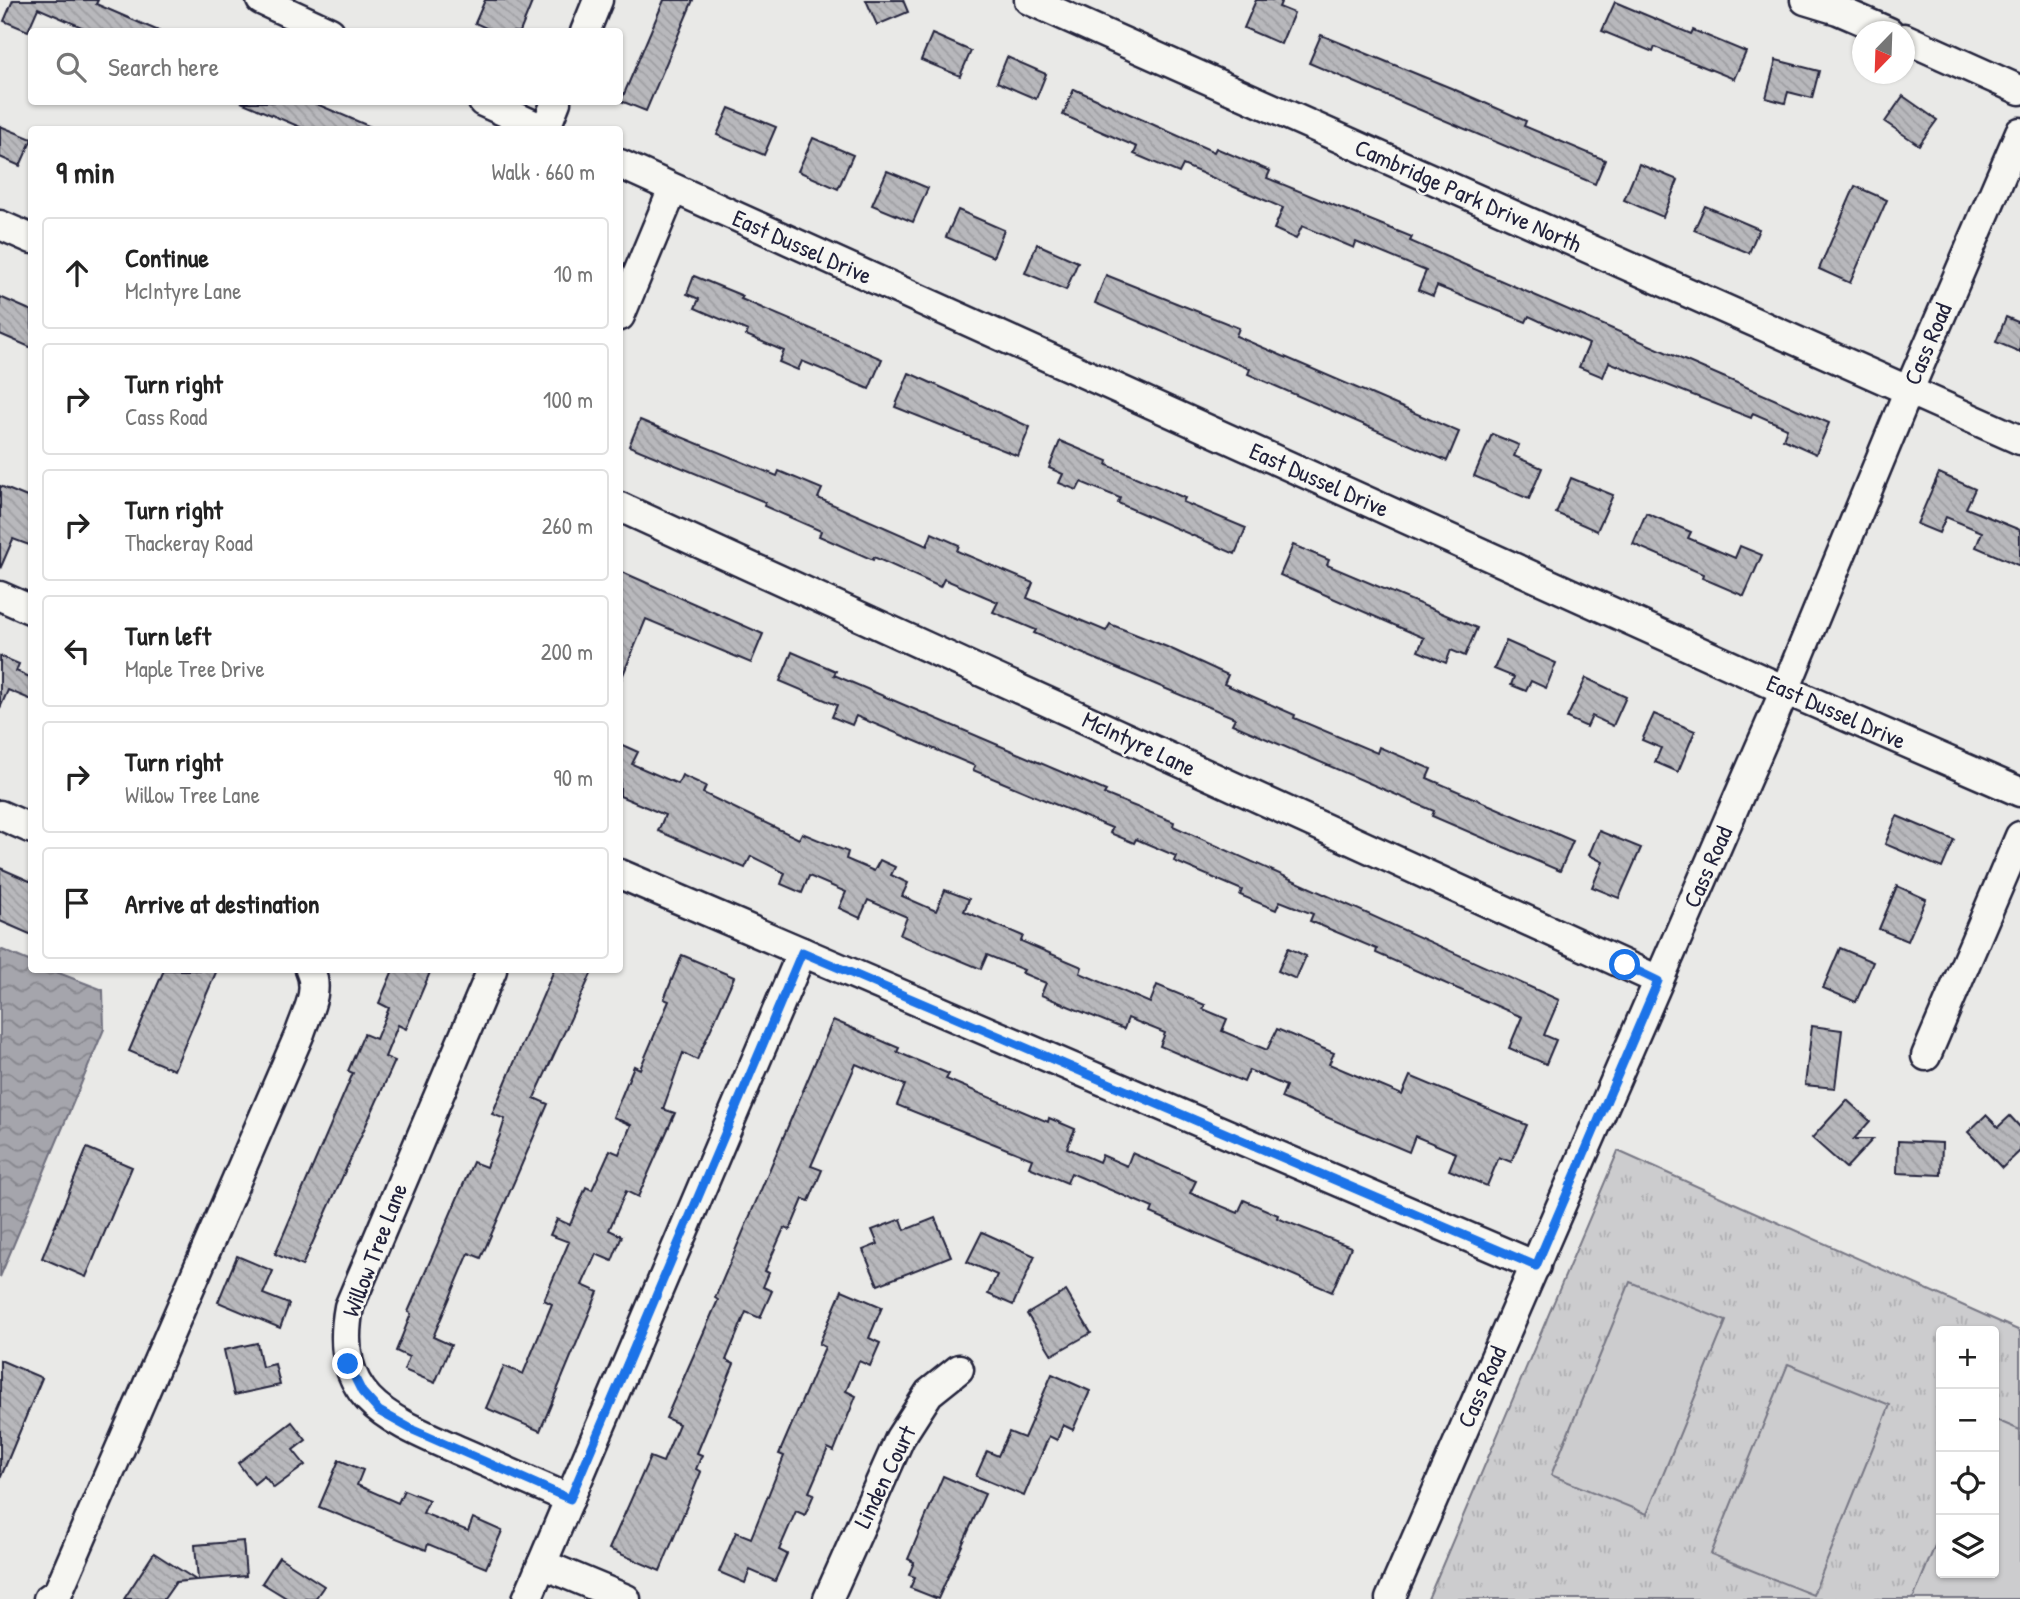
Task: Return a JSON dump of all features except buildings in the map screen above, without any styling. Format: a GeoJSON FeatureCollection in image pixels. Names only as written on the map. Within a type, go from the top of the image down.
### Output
{"type":"FeatureCollection","features":[{"type":"Feature","properties":{"kind":"street"},"geometry":{"type":"LineString","coordinates":[[261,0],[321,28]]}},
{"type":"Feature","properties":{"kind":"street"},"geometry":{"type":"LineString","coordinates":[[587,28],[598,0]]}},
{"type":"Feature","properties":{"kind":"street","name":"Cambridge Park Drive North"},"geometry":{"type":"LineString","coordinates":[[1029,0],[2020,440]]}},
{"type":"Feature","properties":{"kind":"street"},"geometry":{"type":"LineString","coordinates":[[1805,0],[1864,21]]}},
{"type":"Feature","properties":{"kind":"street"},"geometry":{"type":"LineString","coordinates":[[1915,43],[2020,90]]}},
{"type":"Feature","properties":{"kind":"street"},"geometry":{"type":"LineString","coordinates":[[490,105],[536,126]]}},
{"type":"Feature","properties":{"kind":"street"},"geometry":{"type":"LineString","coordinates":[[547,126],[555,105]]}},
{"type":"Feature","properties":{"kind":"street","name":"Cass Road"},"geometry":{"type":"LineString","coordinates":[[1390,1599],[1785,690],[1908,392],[2020,132]]}},
{"type":"Feature","properties":{"kind":"street","name":"East Dussel Drive"},"geometry":{"type":"LineString","coordinates":[[623,165],[1785,690],[2020,792]]}},
{"type":"Feature","properties":{"kind":"street"},"geometry":{"type":"LineString","coordinates":[[623,309],[674,189]]}},
{"type":"Feature","properties":{"kind":"street"},"geometry":{"type":"LineString","coordinates":[[0,225],[28,237]]}},
{"type":"Feature","properties":{"kind":"street","name":"McIntyre Lane"},"geometry":{"type":"LineString","coordinates":[[623,508],[1658,981]]}},
{"type":"Feature","properties":{"kind":"street"},"geometry":{"type":"LineString","coordinates":[[0,596],[28,608]]}},
{"type":"Feature","properties":{"kind":"street"},"geometry":{"type":"LineString","coordinates":[[0,815],[28,827]]}},
{"type":"Feature","properties":{"kind":"street"},"geometry":{"type":"LineString","coordinates":[[1926,1056],[2020,836]]}},
{"type":"Feature","properties":{"kind":"street"},"geometry":{"type":"LineString","coordinates":[[623,875],[1536,1266]]}},
{"type":"Feature","properties":{"kind":"street"},"geometry":{"type":"LineString","coordinates":[[527,1599],[802,952]]}},
{"type":"Feature","properties":{"kind":"street"},"geometry":{"type":"LineString","coordinates":[[48,1599],[58,1592],[300,1033],[314,994],[312,973]]}},
{"type":"Feature","properties":{"kind":"street","name":"Willow Tree Lane"},"geometry":{"type":"LineString","coordinates":[[491,973],[349,1307],[344,1333],[348,1364],[362,1392],[379,1411],[413,1430],[570,1499]]}},
{"type":"Feature","properties":{"kind":"street","name":"Linden Court"},"geometry":{"type":"LineString","coordinates":[[828,1599],[900,1438],[929,1394],[959,1369]]}},
{"type":"Feature","properties":{"kind":"street"},"geometry":{"type":"LineString","coordinates":[[542,1564],[626,1599]]}},
{"type":"Feature","properties":{"kind":"green space"},"geometry":{"type":"Polygon","coordinates":[[[1618,1151],[2020,1331],[2020,1599],[1428,1599],[1618,1151]]]}},
{"type":"Feature","properties":{"kind":"green space"},"geometry":{"type":"Polygon","coordinates":[[[1630,1282],[1726,1321],[1647,1514],[1551,1475],[1630,1282]]]}},
{"type":"Feature","properties":{"kind":"green space"},"geometry":{"type":"Polygon","coordinates":[[[1788,1364],[1890,1405],[1813,1595],[1711,1554],[1788,1364]]]}},
{"type":"Feature","properties":{"kind":"green space"},"geometry":{"type":"Polygon","coordinates":[[[1999,1421],[2020,1430],[2020,1599],[1913,1599],[1936,1543],[1936,1578],[1999,1578],[1999,1421]]]}},
{"type":"Feature","properties":{"kind":"water"},"geometry":{"type":"Polygon","coordinates":[[[0,949],[28,961],[28,973],[59,973],[103,990],[104,1029],[0,1277],[0,949]]]}},
{"type":"Feature","properties":{"kind":"route"},"geometry":{"type":"LineString","coordinates":[[348,1364],[362,1392],[379,1411],[413,1430],[570,1499],[802,952],[1536,1266],[1658,981],[1625,965]]}}]}
